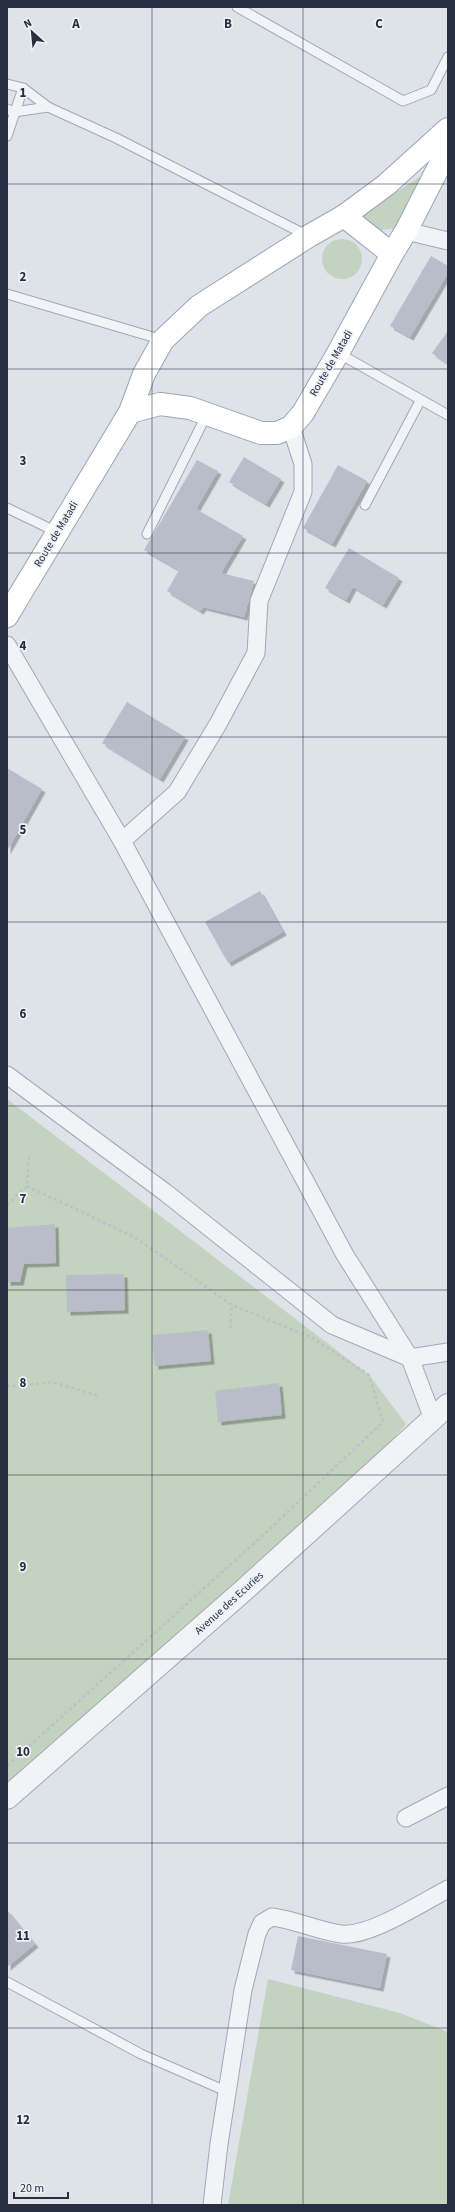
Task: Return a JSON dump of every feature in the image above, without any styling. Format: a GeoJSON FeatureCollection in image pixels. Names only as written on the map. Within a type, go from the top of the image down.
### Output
{"type":"FeatureCollection","features":[{"type":"Feature","properties":{"kind":"main road","name":"Route de Matadi"},"geometry":{"type":"LineString","coordinates":[[7,616],[130,412],[144,374],[163,340],[199,306],[309,236],[344,216],[386,184],[448,129]]}},
{"type":"Feature","properties":{"kind":"main road","name":"Route de Matadi"},"geometry":{"type":"LineString","coordinates":[[291,427],[303,413],[338,353],[406,231],[448,150]]}},
{"type":"Feature","properties":{"kind":"main road"},"geometry":{"type":"LineString","coordinates":[[344,216],[392,254]]}},
{"type":"Feature","properties":{"kind":"main road"},"geometry":{"type":"LineString","coordinates":[[130,412],[160,404],[190,408],[261,433],[277,433],[291,427]]}},
{"type":"Feature","properties":{"kind":"street"},"geometry":{"type":"LineString","coordinates":[[406,231],[448,241]]}},
{"type":"Feature","properties":{"kind":"street"},"geometry":{"type":"LineString","coordinates":[[122,841],[177,792],[218,724],[256,653],[259,601],[303,492],[303,464],[291,427]]}},
{"type":"Feature","properties":{"kind":"street"},"geometry":{"type":"LineString","coordinates":[[7,645],[122,841],[345,1255],[410,1358],[441,1412]]}},
{"type":"Feature","properties":{"kind":"street"},"geometry":{"type":"LineString","coordinates":[[7,1075],[166,1193],[332,1325],[410,1358],[448,1352]]}},
{"type":"Feature","properties":{"kind":"street","name":"Avenue des Ecuries"},"geometry":{"type":"LineString","coordinates":[[7,1798],[244,1590],[441,1412]]}},
{"type":"Feature","properties":{"kind":"street"},"geometry":{"type":"LineString","coordinates":[[406,1818],[448,1796]]}},
{"type":"Feature","properties":{"kind":"street"},"geometry":{"type":"LineString","coordinates":[[212,2205],[219,2144],[243,1990],[257,1934],[262,1923],[272,1917],[342,1934],[357,1934],[378,1926],[448,1889]]}},
{"type":"Feature","properties":{"kind":"lane"},"geometry":{"type":"LineString","coordinates":[[237,7],[403,101],[431,90],[448,57]]}},
{"type":"Feature","properties":{"kind":"lane"},"geometry":{"type":"LineString","coordinates":[[7,84],[23,88],[48,107],[116,138],[309,236]]}},
{"type":"Feature","properties":{"kind":"lane"},"geometry":{"type":"LineString","coordinates":[[7,136],[10,111],[23,88]]}},
{"type":"Feature","properties":{"kind":"lane"},"geometry":{"type":"LineString","coordinates":[[10,111],[48,107]]}},
{"type":"Feature","properties":{"kind":"lane"},"geometry":{"type":"LineString","coordinates":[[7,294],[163,340]]}},
{"type":"Feature","properties":{"kind":"lane"},"geometry":{"type":"LineString","coordinates":[[338,353],[420,401],[448,415]]}},
{"type":"Feature","properties":{"kind":"lane"},"geometry":{"type":"LineString","coordinates":[[364,506],[420,401]]}},
{"type":"Feature","properties":{"kind":"lane"},"geometry":{"type":"LineString","coordinates":[[147,534],[207,414]]}},
{"type":"Feature","properties":{"kind":"lane"},"geometry":{"type":"LineString","coordinates":[[7,508],[57,532]]}},
{"type":"Feature","properties":{"kind":"lane"},"geometry":{"type":"LineString","coordinates":[[7,1982],[141,2054],[228,2092]]}},
{"type":"Feature","properties":{"kind":"path"},"geometry":{"type":"LineString","coordinates":[[7,1205],[27,1186],[29,1154]]}},
{"type":"Feature","properties":{"kind":"path"},"geometry":{"type":"LineString","coordinates":[[7,1766],[261,1538],[383,1422],[369,1375],[310,1337],[232,1305],[136,1238],[27,1186]]}},
{"type":"Feature","properties":{"kind":"path"},"geometry":{"type":"LineString","coordinates":[[230,1330],[232,1305]]}},
{"type":"Feature","properties":{"kind":"path"},"geometry":{"type":"LineString","coordinates":[[7,1385],[10,1387],[52,1382],[99,1396]]}},
{"type":"Feature","properties":{"kind":"green space"},"geometry":{"type":"Polygon","coordinates":[[[431,170],[397,228],[381,230],[360,215],[431,170]]]}},
{"type":"Feature","properties":{"kind":"green space"},"geometry":{"type":"Polygon","coordinates":[[[346,239],[353,242],[359,248],[362,259],[361,267],[353,276],[346,279],[338,279],[331,276],[323,267],[322,255],[325,248],[334,240],[346,239]]]}},
{"type":"Feature","properties":{"kind":"green space"},"geometry":{"type":"Polygon","coordinates":[[[7,1099],[369,1375],[406,1424],[367,1469],[7,1783],[7,1099]]]}},
{"type":"Feature","properties":{"kind":"green space"},"geometry":{"type":"Polygon","coordinates":[[[268,1979],[400,2013],[448,2032],[448,2205],[228,2205],[268,1979]]]}},
{"type":"Feature","properties":{"kind":"building"},"geometry":{"type":"Polygon","coordinates":[[[431,256],[448,266],[448,273],[410,337],[390,326],[431,256]]]}},
{"type":"Feature","properties":{"kind":"building"},"geometry":{"type":"Polygon","coordinates":[[[448,331],[448,364],[432,353],[448,331]]]}},
{"type":"Feature","properties":{"kind":"building"},"geometry":{"type":"Polygon","coordinates":[[[244,457],[281,479],[266,504],[229,482],[244,457]]]}},
{"type":"Feature","properties":{"kind":"building"},"geometry":{"type":"Polygon","coordinates":[[[197,460],[218,471],[196,509],[243,536],[221,573],[254,581],[244,617],[203,607],[200,611],[167,591],[179,570],[144,550],[197,460]]]}},
{"type":"Feature","properties":{"kind":"building"},"geometry":{"type":"Polygon","coordinates":[[[338,465],[367,481],[332,544],[303,528],[338,465]]]}},
{"type":"Feature","properties":{"kind":"building"},"geometry":{"type":"Polygon","coordinates":[[[349,548],[399,578],[383,605],[353,587],[346,600],[325,588],[349,548]]]}},
{"type":"Feature","properties":{"kind":"building"},"geometry":{"type":"Polygon","coordinates":[[[127,702],[185,737],[160,779],[102,743],[127,702]]]}},
{"type":"Feature","properties":{"kind":"building"},"geometry":{"type":"Polygon","coordinates":[[[7,768],[42,789],[7,851],[7,768]]]}},
{"type":"Feature","properties":{"kind":"building"},"geometry":{"type":"Polygon","coordinates":[[[260,891],[283,932],[228,963],[205,922],[260,891]]]}},
{"type":"Feature","properties":{"kind":"building"},"geometry":{"type":"Polygon","coordinates":[[[55,1224],[56,1263],[24,1264],[20,1282],[7,1282],[7,1228],[55,1224]]]}},
{"type":"Feature","properties":{"kind":"building"},"geometry":{"type":"Polygon","coordinates":[[[124,1274],[125,1310],[67,1312],[66,1275],[124,1274]]]}},
{"type":"Feature","properties":{"kind":"building"},"geometry":{"type":"Polygon","coordinates":[[[208,1330],[211,1361],[155,1366],[152,1335],[208,1330]]]}},
{"type":"Feature","properties":{"kind":"building"},"geometry":{"type":"Polygon","coordinates":[[[279,1383],[282,1415],[218,1422],[215,1391],[279,1383]]]}},
{"type":"Feature","properties":{"kind":"building"},"geometry":{"type":"Polygon","coordinates":[[[7,1910],[35,1944],[7,1967],[7,1910]]]}},
{"type":"Feature","properties":{"kind":"building"},"geometry":{"type":"Polygon","coordinates":[[[298,1936],[387,1954],[380,1988],[291,1970],[298,1936]]]}}]}
